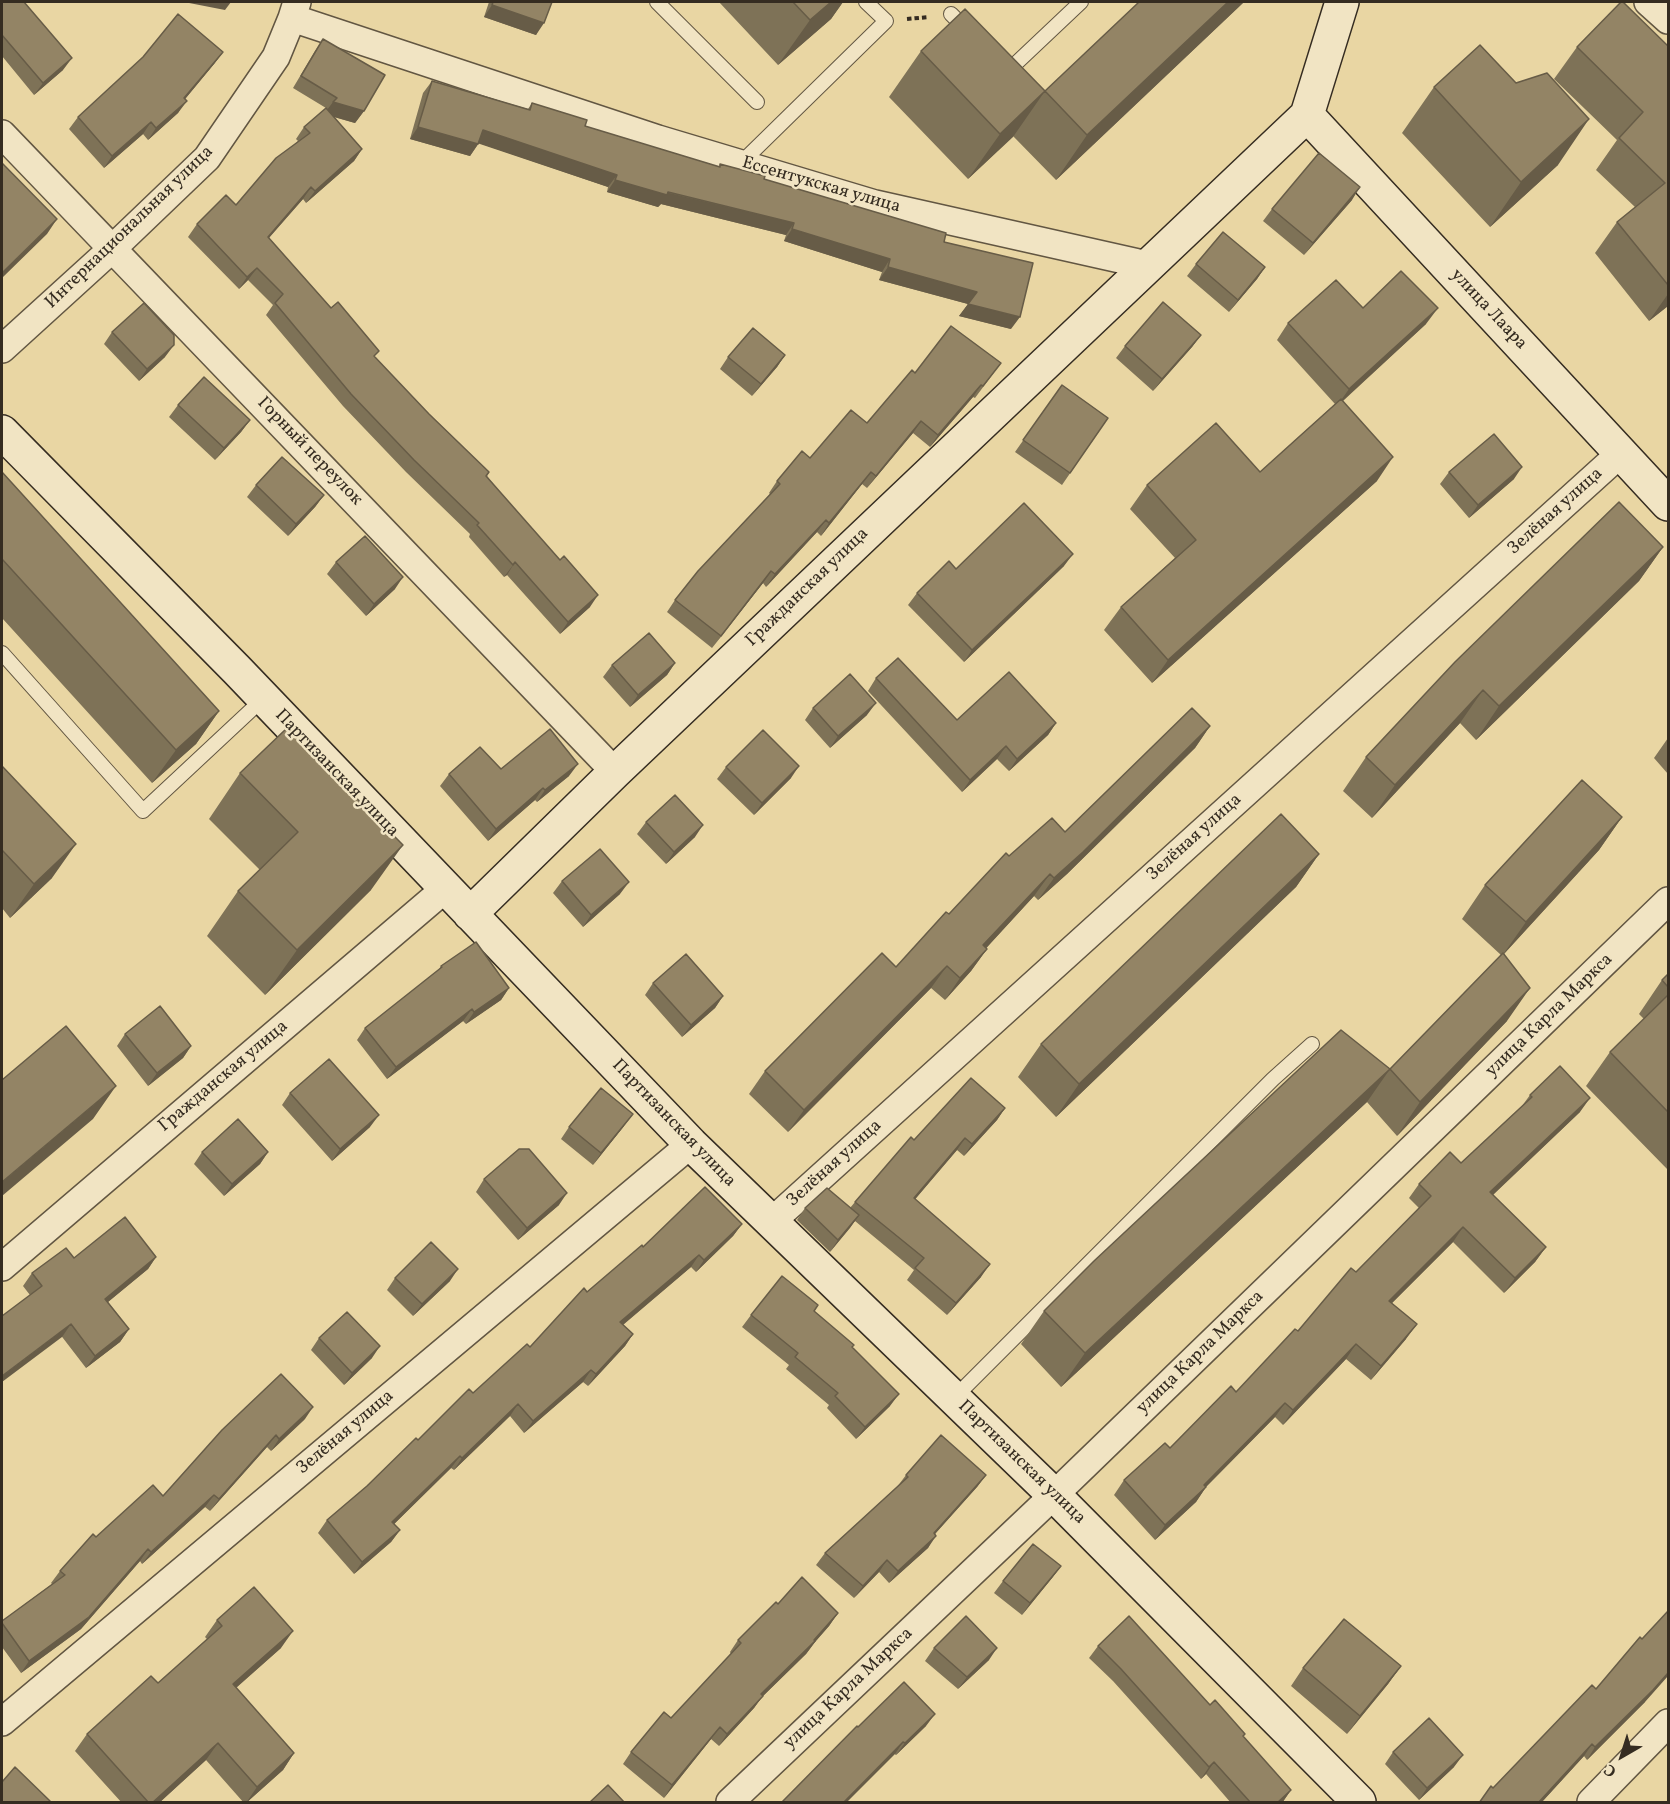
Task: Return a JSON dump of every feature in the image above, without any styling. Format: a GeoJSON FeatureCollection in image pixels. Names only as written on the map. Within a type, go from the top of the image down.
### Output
{"type":"FeatureCollection","features":[{"type":"Feature","properties":{"kind":"street"},"geometry":{"type":"LineString","coordinates":[[1147,265],[1307,115],[1342,2]]}},
{"type":"Feature","properties":{"kind":"street"},"geometry":{"type":"LineString","coordinates":[[1648,2],[1668,20]]}},
{"type":"Feature","properties":{"kind":"street","name":"Ессентукская улица"},"geometry":{"type":"LineString","coordinates":[[295,10],[658,139],[875,204],[1147,265]]}},
{"type":"Feature","properties":{"kind":"street","name":"Интернациональная улица"},"geometry":{"type":"LineString","coordinates":[[2,349],[207,158],[276,57],[295,10]]}},
{"type":"Feature","properties":{"kind":"street","name":"улица Лаара"},"geometry":{"type":"LineString","coordinates":[[1307,115],[1668,504]]}},
{"type":"Feature","properties":{"kind":"street","name":"Горный переулок"},"geometry":{"type":"LineString","coordinates":[[2,134],[615,772]]}},
{"type":"Feature","properties":{"kind":"street","name":"Гражданская улица"},"geometry":{"type":"LineString","coordinates":[[470,914],[615,772],[1147,265]]}},
{"type":"Feature","properties":{"kind":"street","name":"Партизанская улица"},"geometry":{"type":"LineString","coordinates":[[2,432],[264,698],[691,1144],[770,1223],[1054,1495],[1359,1803]]}},
{"type":"Feature","properties":{"kind":"street","name":"Зелёная улица"},"geometry":{"type":"LineString","coordinates":[[770,1223],[1621,453]]}},
{"type":"Feature","properties":{"kind":"street","name":"Гражданская улица"},"geometry":{"type":"LineString","coordinates":[[2,1267],[446,888]]}},
{"type":"Feature","properties":{"kind":"street","name":"улица Карла Маркса"},"geometry":{"type":"LineString","coordinates":[[730,1803],[1054,1495],[1668,901]]}},
{"type":"Feature","properties":{"kind":"street","name":"Зелёная улица"},"geometry":{"type":"LineString","coordinates":[[2,1722],[691,1144]]}},
{"type":"Feature","properties":{"kind":"street"},"geometry":{"type":"LineString","coordinates":[[1591,1803],[1668,1723]]}},
{"type":"Feature","properties":{"kind":"lane"},"geometry":{"type":"LineString","coordinates":[[657,2],[757,102]]}},
{"type":"Feature","properties":{"kind":"lane"},"geometry":{"type":"LineString","coordinates":[[741,163],[886,21],[866,2]]}},
{"type":"Feature","properties":{"kind":"lane"},"geometry":{"type":"LineString","coordinates":[[992,54],[1009,70],[1081,2]]}},
{"type":"Feature","properties":{"kind":"lane"},"geometry":{"type":"LineString","coordinates":[[951,14],[975,38]]}},
{"type":"Feature","properties":{"kind":"lane"},"geometry":{"type":"LineString","coordinates":[[2,653],[143,811],[264,698]]}},
{"type":"Feature","properties":{"kind":"lane"},"geometry":{"type":"LineString","coordinates":[[954,1398],[1273,1079],[1312,1044]]}},
{"type":"Feature","properties":{"kind":"path"},"geometry":{"type":"LineString","coordinates":[[886,21],[951,14]]}},
{"type":"Feature","properties":{"kind":"building"},"geometry":{"type":"Polygon","coordinates":[[[2,2],[24,2],[72,58],[43,83],[2,35],[2,2]]]}},
{"type":"Feature","properties":{"kind":"building"},"geometry":{"type":"Polygon","coordinates":[[[493,2],[552,2],[544,23],[492,5],[493,2]]]}},
{"type":"Feature","properties":{"kind":"building"},"geometry":{"type":"Polygon","coordinates":[[[793,2],[831,2],[810,20],[793,2]]]}},
{"type":"Feature","properties":{"kind":"building"},"geometry":{"type":"Polygon","coordinates":[[[1139,2],[1228,2],[1087,135],[1045,91],[1139,2]]]}},
{"type":"Feature","properties":{"kind":"building"},"geometry":{"type":"Polygon","coordinates":[[[1621,2],[1668,46],[1668,285],[1617,222],[1665,183],[1619,138],[1643,112],[1577,47],[1621,2]]]}},
{"type":"Feature","properties":{"kind":"building"},"geometry":{"type":"Polygon","coordinates":[[[965,9],[1045,91],[1000,134],[921,51],[965,9]]]}},
{"type":"Feature","properties":{"kind":"building"},"geometry":{"type":"Polygon","coordinates":[[[178,14],[223,52],[184,98],[187,101],[156,128],[151,122],[112,156],[78,117],[143,57],[178,14]]]}},
{"type":"Feature","properties":{"kind":"building"},"geometry":{"type":"Polygon","coordinates":[[[323,39],[385,75],[364,111],[333,102],[337,98],[301,76],[323,39]]]}},
{"type":"Feature","properties":{"kind":"building"},"geometry":{"type":"Polygon","coordinates":[[[1480,45],[1516,83],[1547,73],[1589,119],[1521,182],[1434,87],[1480,45]]]}},
{"type":"Feature","properties":{"kind":"building"},"geometry":{"type":"Polygon","coordinates":[[[432,81],[530,110],[532,103],[587,120],[585,126],[720,167],[720,164],[765,176],[764,179],[946,233],[944,242],[1033,263],[1020,317],[968,304],[977,292],[888,267],[890,259],[792,229],[794,223],[668,192],[667,195],[615,180],[617,175],[483,130],[478,144],[418,127],[432,81]]]}},
{"type":"Feature","properties":{"kind":"building"},"geometry":{"type":"Polygon","coordinates":[[[326,108],[362,149],[315,191],[311,187],[268,237],[331,308],[338,302],[379,351],[374,356],[489,472],[486,476],[560,560],[564,556],[598,595],[568,622],[515,562],[513,565],[477,525],[479,523],[351,394],[275,303],[283,294],[257,268],[247,277],[197,224],[226,195],[236,205],[276,158],[310,133],[304,127],[326,108]]]}},
{"type":"Feature","properties":{"kind":"building"},"geometry":{"type":"Polygon","coordinates":[[[1319,153],[1360,187],[1313,243],[1272,209],[1319,153]]]}},
{"type":"Feature","properties":{"kind":"building"},"geometry":{"type":"Polygon","coordinates":[[[2,163],[57,219],[2,273],[2,163]]]}},
{"type":"Feature","properties":{"kind":"building"},"geometry":{"type":"Polygon","coordinates":[[[1223,232],[1265,267],[1238,300],[1196,264],[1223,232]]]}},
{"type":"Feature","properties":{"kind":"building"},"geometry":{"type":"Polygon","coordinates":[[[1401,271],[1438,308],[1349,389],[1288,323],[1336,280],[1363,308],[1401,271]]]}},
{"type":"Feature","properties":{"kind":"building"},"geometry":{"type":"Polygon","coordinates":[[[1163,302],[1201,335],[1162,379],[1125,346],[1163,302]]]}},
{"type":"Feature","properties":{"kind":"building"},"geometry":{"type":"Polygon","coordinates":[[[144,303],[174,335],[174,345],[147,369],[112,332],[144,303]]]}},
{"type":"Feature","properties":{"kind":"building"},"geometry":{"type":"Polygon","coordinates":[[[951,326],[1001,363],[938,435],[921,421],[876,476],[871,472],[829,523],[826,520],[775,574],[771,571],[721,636],[675,600],[698,571],[780,484],[777,481],[802,451],[810,458],[851,410],[867,423],[912,370],[915,373],[951,326]]]}},
{"type":"Feature","properties":{"kind":"building"},"geometry":{"type":"Polygon","coordinates":[[[753,328],[785,355],[761,384],[728,357],[753,328]]]}},
{"type":"Feature","properties":{"kind":"building"},"geometry":{"type":"Polygon","coordinates":[[[204,377],[250,420],[224,448],[178,405],[204,377]]]}},
{"type":"Feature","properties":{"kind":"building"},"geometry":{"type":"Polygon","coordinates":[[[1062,385],[1108,418],[1070,473],[1023,440],[1062,385]]]}},
{"type":"Feature","properties":{"kind":"building"},"geometry":{"type":"Polygon","coordinates":[[[1341,399],[1393,457],[1168,660],[1121,607],[1196,540],[1147,485],[1216,423],[1260,472],[1341,399]]]}},
{"type":"Feature","properties":{"kind":"building"},"geometry":{"type":"Polygon","coordinates":[[[1494,434],[1522,467],[1478,505],[1449,472],[1494,434]]]}},
{"type":"Feature","properties":{"kind":"building"},"geometry":{"type":"Polygon","coordinates":[[[282,457],[324,495],[296,524],[256,485],[282,457]]]}},
{"type":"Feature","properties":{"kind":"building"},"geometry":{"type":"Polygon","coordinates":[[[2,472],[219,711],[176,750],[2,559],[2,472]]]}},
{"type":"Feature","properties":{"kind":"building"},"geometry":{"type":"Polygon","coordinates":[[[1619,502],[1663,547],[1499,706],[1483,690],[1395,785],[1366,757],[1455,662],[1619,502]]]}},
{"type":"Feature","properties":{"kind":"building"},"geometry":{"type":"Polygon","coordinates":[[[1024,503],[1073,554],[972,650],[917,593],[949,561],[956,569],[1024,503]]]}},
{"type":"Feature","properties":{"kind":"building"},"geometry":{"type":"Polygon","coordinates":[[[365,536],[403,577],[374,604],[336,562],[365,536]]]}},
{"type":"Feature","properties":{"kind":"building"},"geometry":{"type":"Polygon","coordinates":[[[649,633],[675,663],[638,695],[612,665],[649,633]]]}},
{"type":"Feature","properties":{"kind":"building"},"geometry":{"type":"Polygon","coordinates":[[[898,658],[957,720],[1009,672],[1056,723],[1017,759],[1006,746],[970,780],[876,678],[898,658]]]}},
{"type":"Feature","properties":{"kind":"building"},"geometry":{"type":"Polygon","coordinates":[[[850,674],[876,703],[838,736],[813,708],[850,674]]]}},
{"type":"Feature","properties":{"kind":"building"},"geometry":{"type":"Polygon","coordinates":[[[1192,708],[1210,726],[1083,852],[1054,878],[1050,874],[983,945],[987,949],[960,978],[947,966],[804,1110],[765,1071],[882,953],[896,967],[946,912],[949,914],[1006,853],[1009,856],[1052,818],[1065,832],[1192,708]]]}},
{"type":"Feature","properties":{"kind":"building"},"geometry":{"type":"Polygon","coordinates":[[[287,728],[403,845],[297,950],[238,891],[298,832],[240,773],[287,728]]]}},
{"type":"Feature","properties":{"kind":"building"},"geometry":{"type":"Polygon","coordinates":[[[550,729],[578,764],[545,790],[543,788],[496,829],[449,774],[480,747],[501,769],[550,729]]]}},
{"type":"Feature","properties":{"kind":"building"},"geometry":{"type":"Polygon","coordinates":[[[763,730],[799,766],[762,803],[726,767],[763,730]]]}},
{"type":"Feature","properties":{"kind":"building"},"geometry":{"type":"Polygon","coordinates":[[[2,766],[76,844],[34,884],[2,850],[2,766]]]}},
{"type":"Feature","properties":{"kind":"building"},"geometry":{"type":"Polygon","coordinates":[[[1582,780],[1622,817],[1526,922],[1485,885],[1582,780]]]}},
{"type":"Feature","properties":{"kind":"building"},"geometry":{"type":"Polygon","coordinates":[[[675,795],[703,825],[674,852],[646,822],[675,795]]]}},
{"type":"Feature","properties":{"kind":"building"},"geometry":{"type":"Polygon","coordinates":[[[1281,814],[1319,854],[1079,1084],[1041,1044],[1281,814]]]}},
{"type":"Feature","properties":{"kind":"building"},"geometry":{"type":"Polygon","coordinates":[[[600,849],[629,882],[591,915],[562,881],[600,849]]]}},
{"type":"Feature","properties":{"kind":"building"},"geometry":{"type":"Polygon","coordinates":[[[476,942],[509,988],[474,1012],[472,1009],[396,1067],[365,1028],[441,966],[476,942]]]}},
{"type":"Feature","properties":{"kind":"building"},"geometry":{"type":"Polygon","coordinates":[[[1503,953],[1530,988],[1420,1102],[1390,1069],[1503,953]]]}},
{"type":"Feature","properties":{"kind":"building"},"geometry":{"type":"Polygon","coordinates":[[[686,954],[723,996],[691,1025],[653,983],[686,954]]]}},
{"type":"Feature","properties":{"kind":"building"},"geometry":{"type":"Polygon","coordinates":[[[1668,974],[1668,987],[1662,980],[1668,974]]]}},
{"type":"Feature","properties":{"kind":"building"},"geometry":{"type":"Polygon","coordinates":[[[1668,995],[1668,1112],[1610,1052],[1668,995]]]}},
{"type":"Feature","properties":{"kind":"building"},"geometry":{"type":"Polygon","coordinates":[[[160,1006],[191,1046],[157,1073],[125,1034],[160,1006]]]}},
{"type":"Feature","properties":{"kind":"building"},"geometry":{"type":"Polygon","coordinates":[[[66,1026],[116,1086],[2,1182],[2,1080],[66,1026]]]}},
{"type":"Feature","properties":{"kind":"building"},"geometry":{"type":"Polygon","coordinates":[[[1341,1030],[1390,1069],[1085,1353],[1044,1311],[1094,1261],[1341,1030]]]}},
{"type":"Feature","properties":{"kind":"building"},"geometry":{"type":"Polygon","coordinates":[[[329,1059],[379,1115],[340,1149],[290,1093],[329,1059]]]}},
{"type":"Feature","properties":{"kind":"building"},"geometry":{"type":"Polygon","coordinates":[[[1560,1066],[1590,1098],[1490,1192],[1546,1247],[1515,1278],[1463,1227],[1389,1301],[1417,1324],[1381,1366],[1356,1344],[1293,1410],[1285,1403],[1204,1485],[1206,1487],[1165,1525],[1124,1480],[1165,1443],[1170,1448],[1231,1386],[1236,1392],[1295,1329],[1298,1331],[1351,1268],[1356,1272],[1431,1196],[1419,1184],[1450,1152],[1461,1163],[1532,1097],[1530,1095],[1560,1066]]]}},
{"type":"Feature","properties":{"kind":"building"},"geometry":{"type":"Polygon","coordinates":[[[971,1078],[1005,1108],[972,1144],[965,1138],[914,1198],[990,1264],[956,1303],[915,1268],[924,1258],[855,1202],[911,1137],[914,1140],[971,1078]]]}},
{"type":"Feature","properties":{"kind":"building"},"geometry":{"type":"Polygon","coordinates":[[[601,1088],[633,1114],[601,1153],[569,1127],[601,1088]]]}},
{"type":"Feature","properties":{"kind":"building"},"geometry":{"type":"Polygon","coordinates":[[[238,1119],[268,1152],[232,1184],[202,1152],[238,1119]]]}},
{"type":"Feature","properties":{"kind":"building"},"geometry":{"type":"Polygon","coordinates":[[[519,1149],[529,1149],[567,1193],[527,1228],[484,1179],[519,1149]]]}},
{"type":"Feature","properties":{"kind":"building"},"geometry":{"type":"Polygon","coordinates":[[[705,1187],[742,1224],[704,1260],[699,1255],[620,1322],[633,1334],[596,1374],[591,1370],[533,1421],[518,1404],[392,1522],[400,1530],[362,1562],[327,1520],[367,1486],[416,1438],[418,1440],[469,1389],[473,1393],[527,1344],[530,1347],[584,1288],[587,1292],[642,1245],[643,1247],[705,1187]]]}},
{"type":"Feature","properties":{"kind":"building"},"geometry":{"type":"Polygon","coordinates":[[[827,1188],[859,1215],[838,1240],[805,1208],[827,1188]]]}},
{"type":"Feature","properties":{"kind":"building"},"geometry":{"type":"Polygon","coordinates":[[[125,1217],[156,1257],[105,1299],[129,1329],[95,1356],[71,1324],[2,1376],[2,1316],[42,1286],[32,1273],[66,1248],[74,1258],[125,1217]]]}},
{"type":"Feature","properties":{"kind":"building"},"geometry":{"type":"Polygon","coordinates":[[[431,1242],[458,1269],[422,1304],[395,1278],[431,1242]]]}},
{"type":"Feature","properties":{"kind":"building"},"geometry":{"type":"Polygon","coordinates":[[[782,1276],[818,1305],[814,1311],[854,1345],[852,1347],[899,1394],[865,1427],[835,1396],[838,1393],[795,1357],[798,1353],[751,1315],[782,1276]]]}},
{"type":"Feature","properties":{"kind":"building"},"geometry":{"type":"Polygon","coordinates":[[[347,1312],[380,1346],[352,1373],[319,1338],[347,1312]]]}},
{"type":"Feature","properties":{"kind":"building"},"geometry":{"type":"Polygon","coordinates":[[[281,1374],[313,1407],[279,1439],[276,1435],[219,1499],[214,1495],[151,1552],[148,1549],[89,1617],[29,1661],[2,1621],[65,1575],[60,1571],[93,1534],[96,1537],[153,1485],[163,1496],[222,1430],[281,1374]]]}},
{"type":"Feature","properties":{"kind":"building"},"geometry":{"type":"Polygon","coordinates":[[[941,1435],[986,1475],[934,1533],[936,1536],[898,1571],[887,1560],[863,1586],[825,1553],[908,1477],[906,1475],[941,1435]]]}},
{"type":"Feature","properties":{"kind":"building"},"geometry":{"type":"Polygon","coordinates":[[[1033,1544],[1061,1566],[1030,1603],[1003,1581],[1033,1544]]]}},
{"type":"Feature","properties":{"kind":"building"},"geometry":{"type":"Polygon","coordinates":[[[802,1577],[838,1613],[815,1641],[761,1694],[763,1696],[727,1734],[720,1727],[672,1785],[631,1752],[664,1712],[671,1718],[741,1643],[738,1640],[776,1602],[778,1604],[802,1577]]]}},
{"type":"Feature","properties":{"kind":"building"},"geometry":{"type":"Polygon","coordinates":[[[254,1587],[293,1631],[233,1684],[294,1753],[257,1787],[218,1743],[152,1803],[149,1803],[87,1734],[151,1676],[158,1683],[222,1626],[217,1620],[254,1587]]]}},
{"type":"Feature","properties":{"kind":"building"},"geometry":{"type":"Polygon","coordinates":[[[1668,1611],[1668,1673],[1653,1690],[1595,1747],[1592,1744],[1538,1803],[1479,1803],[1491,1786],[1493,1788],[1592,1685],[1596,1689],[1640,1637],[1642,1639],[1668,1611]]]}},
{"type":"Feature","properties":{"kind":"building"},"geometry":{"type":"Polygon","coordinates":[[[966,1616],[997,1648],[967,1677],[934,1648],[966,1616]]]}},
{"type":"Feature","properties":{"kind":"building"},"geometry":{"type":"Polygon","coordinates":[[[1129,1616],[1210,1705],[1215,1700],[1245,1734],[1243,1736],[1291,1790],[1277,1803],[1251,1803],[1214,1762],[1209,1767],[1098,1646],[1129,1616]]]}},
{"type":"Feature","properties":{"kind":"building"},"geometry":{"type":"Polygon","coordinates":[[[1344,1619],[1401,1666],[1360,1716],[1303,1668],[1344,1619]]]}},
{"type":"Feature","properties":{"kind":"building"},"geometry":{"type":"Polygon","coordinates":[[[904,1682],[935,1714],[905,1743],[903,1742],[843,1803],[781,1803],[857,1726],[904,1682]]]}},
{"type":"Feature","properties":{"kind":"building"},"geometry":{"type":"Polygon","coordinates":[[[1429,1718],[1463,1755],[1427,1788],[1393,1752],[1429,1718]]]}},
{"type":"Feature","properties":{"kind":"building"},"geometry":{"type":"Polygon","coordinates":[[[15,1767],[50,1801],[48,1803],[2,1803],[2,1782],[15,1767]]]}},
{"type":"Feature","properties":{"kind":"building"},"geometry":{"type":"Polygon","coordinates":[[[608,1785],[625,1803],[589,1803],[608,1785]]]}}]}
